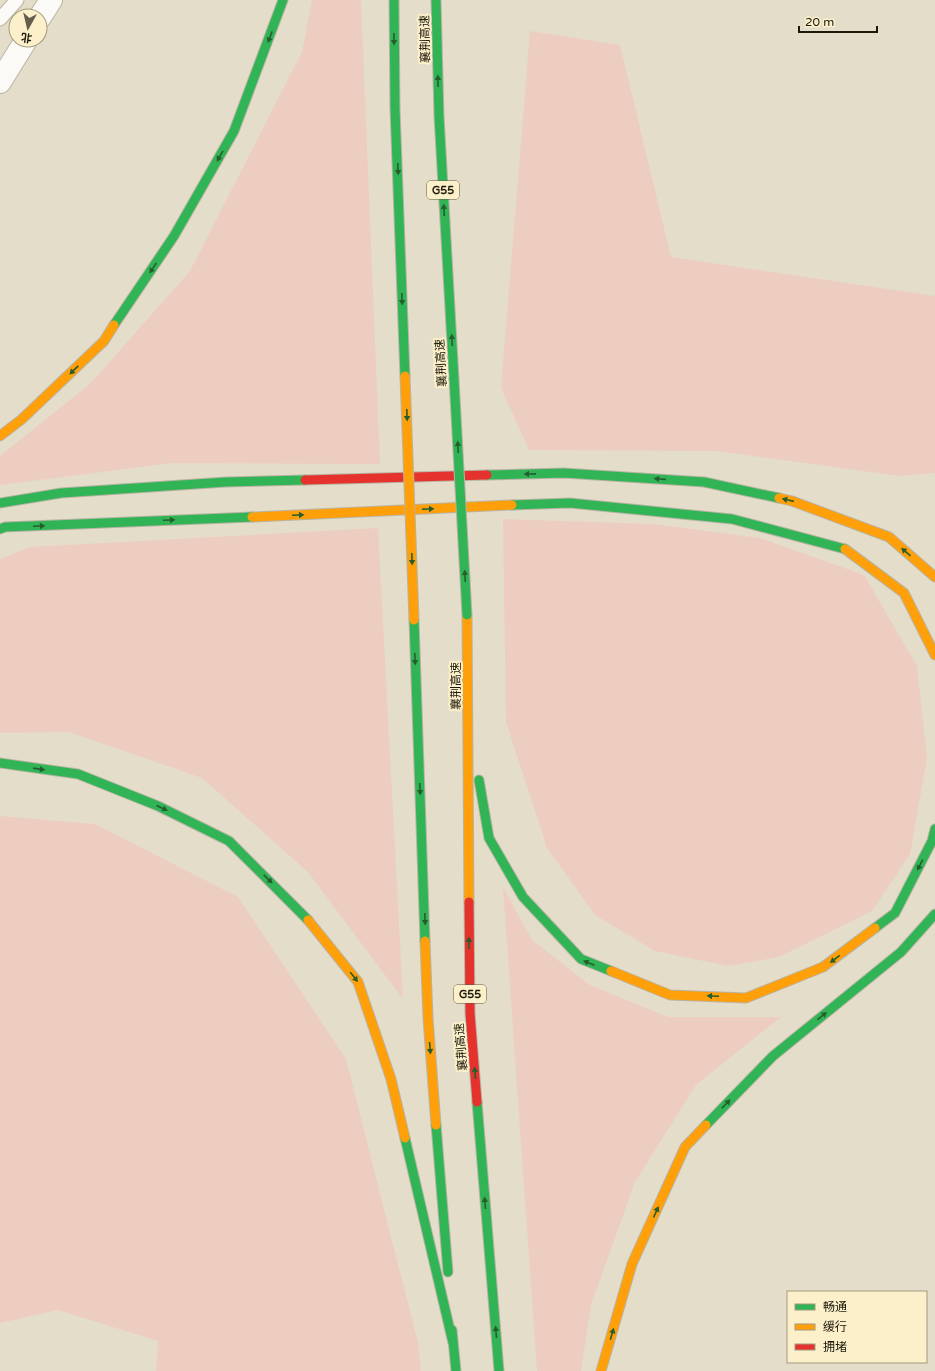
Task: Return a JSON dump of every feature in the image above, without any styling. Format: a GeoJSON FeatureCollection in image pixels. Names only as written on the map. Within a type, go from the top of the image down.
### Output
{"type":"FeatureCollection","features":[{"type":"Feature","properties":{"kind":"highway"},"geometry":{"type":"LineString","coordinates":[[0,436],[22,419],[104,341],[174,236],[234,131],[283,0]]}},
{"type":"Feature","properties":{"kind":"highway"},"geometry":{"type":"LineString","coordinates":[[394,0],[395,109],[428,1018],[456,1371]]}},
{"type":"Feature","properties":{"kind":"highway","name":"襄荆高速"},"geometry":{"type":"LineString","coordinates":[[436,0],[439,116],[467,615],[470,1013],[499,1371]]}},
{"type":"Feature","properties":{"kind":"highway"},"geometry":{"type":"LineString","coordinates":[[0,503],[61,493],[226,482],[564,473],[704,482],[792,501],[889,537],[935,577]]}},
{"type":"Feature","properties":{"kind":"highway"},"geometry":{"type":"LineString","coordinates":[[0,529],[13,527],[570,503],[732,519],[847,550],[904,593],[935,655]]}},
{"type":"Feature","properties":{"kind":"highway"},"geometry":{"type":"LineString","coordinates":[[468,714],[489,838],[523,897],[581,959],[670,995],[746,998],[823,967],[895,913],[932,841],[935,829]]}},
{"type":"Feature","properties":{"kind":"highway"},"geometry":{"type":"LineString","coordinates":[[0,763],[78,774],[158,806],[229,841],[301,911],[358,982],[391,1079],[453,1343]]}},
{"type":"Feature","properties":{"kind":"highway"},"geometry":{"type":"LineString","coordinates":[[601,1371],[632,1264],[685,1147],[773,1056],[901,952],[935,914]]}},
{"type":"Feature","properties":{"kind":"street"},"geometry":{"type":"LineString","coordinates":[[0,82],[21,48]]}},
{"type":"Feature","properties":{"kind":"lane"},"geometry":{"type":"LineString","coordinates":[[0,19],[17,0]]}},
{"type":"Feature","properties":{"kind":"shaded area"},"geometry":{"type":"Polygon","coordinates":[[[312,0],[361,0],[380,464],[173,463],[0,485],[0,456],[91,383],[190,271],[302,52],[312,0]]]}},
{"type":"Feature","properties":{"kind":"shaded area"},"geometry":{"type":"Polygon","coordinates":[[[530,31],[620,45],[671,257],[935,296],[935,473],[900,476],[716,451],[529,450],[501,388],[530,31]]]}},
{"type":"Feature","properties":{"kind":"shaded area"},"geometry":{"type":"Polygon","coordinates":[[[503,519],[653,524],[760,538],[864,575],[917,666],[927,758],[910,854],[872,911],[779,957],[728,966],[655,951],[595,915],[547,848],[506,722],[503,519]]]}},
{"type":"Feature","properties":{"kind":"shaded area"},"geometry":{"type":"Polygon","coordinates":[[[378,528],[403,999],[308,872],[202,778],[69,732],[0,733],[0,559],[30,547],[378,528]]]}},
{"type":"Feature","properties":{"kind":"shaded area"},"geometry":{"type":"Polygon","coordinates":[[[0,816],[95,824],[238,897],[346,1059],[418,1343],[421,1371],[156,1371],[158,1341],[58,1310],[0,1323],[0,816]]]}},
{"type":"Feature","properties":{"kind":"shaded area"},"geometry":{"type":"Polygon","coordinates":[[[503,887],[532,940],[590,985],[668,1017],[781,1017],[696,1085],[635,1182],[591,1305],[581,1371],[537,1371],[503,887]]]}},
{"type":"Feature","properties":{"kind":"traffic: fast"},"geometry":{"type":"LineString","coordinates":[[114,325],[174,236],[234,131],[283,0]]}},
{"type":"Feature","properties":{"kind":"traffic: fast"},"geometry":{"type":"LineString","coordinates":[[394,0],[395,109],[405,376]]}},
{"type":"Feature","properties":{"kind":"traffic: fast"},"geometry":{"type":"LineString","coordinates":[[436,0],[439,116],[454,379]]}},
{"type":"Feature","properties":{"kind":"traffic: fast"},"geometry":{"type":"LineString","coordinates":[[454,379],[467,615]]}},
{"type":"Feature","properties":{"kind":"traffic: fast"},"geometry":{"type":"LineString","coordinates":[[487,475],[564,473],[704,482],[779,498]]}},
{"type":"Feature","properties":{"kind":"traffic: fast"},"geometry":{"type":"LineString","coordinates":[[0,503],[61,493],[226,482],[305,480]]}},
{"type":"Feature","properties":{"kind":"traffic: fast"},"geometry":{"type":"LineString","coordinates":[[512,505],[570,503],[732,519],[845,549]]}},
{"type":"Feature","properties":{"kind":"traffic: fast"},"geometry":{"type":"LineString","coordinates":[[0,529],[5,527],[252,517]]}},
{"type":"Feature","properties":{"kind":"traffic: fast"},"geometry":{"type":"LineString","coordinates":[[414,620],[425,941]]}},
{"type":"Feature","properties":{"kind":"traffic: fast"},"geometry":{"type":"LineString","coordinates":[[0,763],[78,774],[158,806],[229,841],[308,920]]}},
{"type":"Feature","properties":{"kind":"traffic: fast"},"geometry":{"type":"LineString","coordinates":[[479,780],[489,838],[523,897],[581,959],[611,971]]}},
{"type":"Feature","properties":{"kind":"traffic: fast"},"geometry":{"type":"LineString","coordinates":[[875,928],[895,913],[932,841],[935,829]]}},
{"type":"Feature","properties":{"kind":"traffic: fast"},"geometry":{"type":"LineString","coordinates":[[706,1125],[773,1056],[901,952],[935,914]]}},
{"type":"Feature","properties":{"kind":"traffic: fast"},"geometry":{"type":"LineString","coordinates":[[477,1102],[499,1371]]}},
{"type":"Feature","properties":{"kind":"traffic: fast"},"geometry":{"type":"LineString","coordinates":[[436,1125],[448,1272]]}},
{"type":"Feature","properties":{"kind":"traffic: fast"},"geometry":{"type":"LineString","coordinates":[[405,1138],[453,1343]]}},
{"type":"Feature","properties":{"kind":"traffic: fast"},"geometry":{"type":"LineString","coordinates":[[452,1330],[456,1371]]}},
{"type":"Feature","properties":{"kind":"traffic: slow"},"geometry":{"type":"LineString","coordinates":[[0,436],[22,419],[104,341],[114,325]]}},
{"type":"Feature","properties":{"kind":"traffic: slow"},"geometry":{"type":"LineString","coordinates":[[405,376],[414,620]]}},
{"type":"Feature","properties":{"kind":"traffic: slow"},"geometry":{"type":"LineString","coordinates":[[779,498],[792,501],[889,537],[935,577]]}},
{"type":"Feature","properties":{"kind":"traffic: slow"},"geometry":{"type":"LineString","coordinates":[[252,517],[512,505]]}},
{"type":"Feature","properties":{"kind":"traffic: slow"},"geometry":{"type":"LineString","coordinates":[[845,549],[904,593],[935,655]]}},
{"type":"Feature","properties":{"kind":"traffic: slow"},"geometry":{"type":"LineString","coordinates":[[467,615],[469,902]]}},
{"type":"Feature","properties":{"kind":"traffic: slow"},"geometry":{"type":"LineString","coordinates":[[308,920],[358,982],[391,1079],[405,1138]]}},
{"type":"Feature","properties":{"kind":"traffic: slow"},"geometry":{"type":"LineString","coordinates":[[611,971],[670,995],[746,998],[823,967],[875,928]]}},
{"type":"Feature","properties":{"kind":"traffic: slow"},"geometry":{"type":"LineString","coordinates":[[425,941],[428,1018],[436,1125]]}},
{"type":"Feature","properties":{"kind":"traffic: slow"},"geometry":{"type":"LineString","coordinates":[[601,1371],[632,1264],[685,1147],[706,1125]]}},
{"type":"Feature","properties":{"kind":"traffic: jam"},"geometry":{"type":"LineString","coordinates":[[305,480],[487,475]]}},
{"type":"Feature","properties":{"kind":"traffic: jam"},"geometry":{"type":"LineString","coordinates":[[469,902],[470,1013],[477,1102]]}}]}
